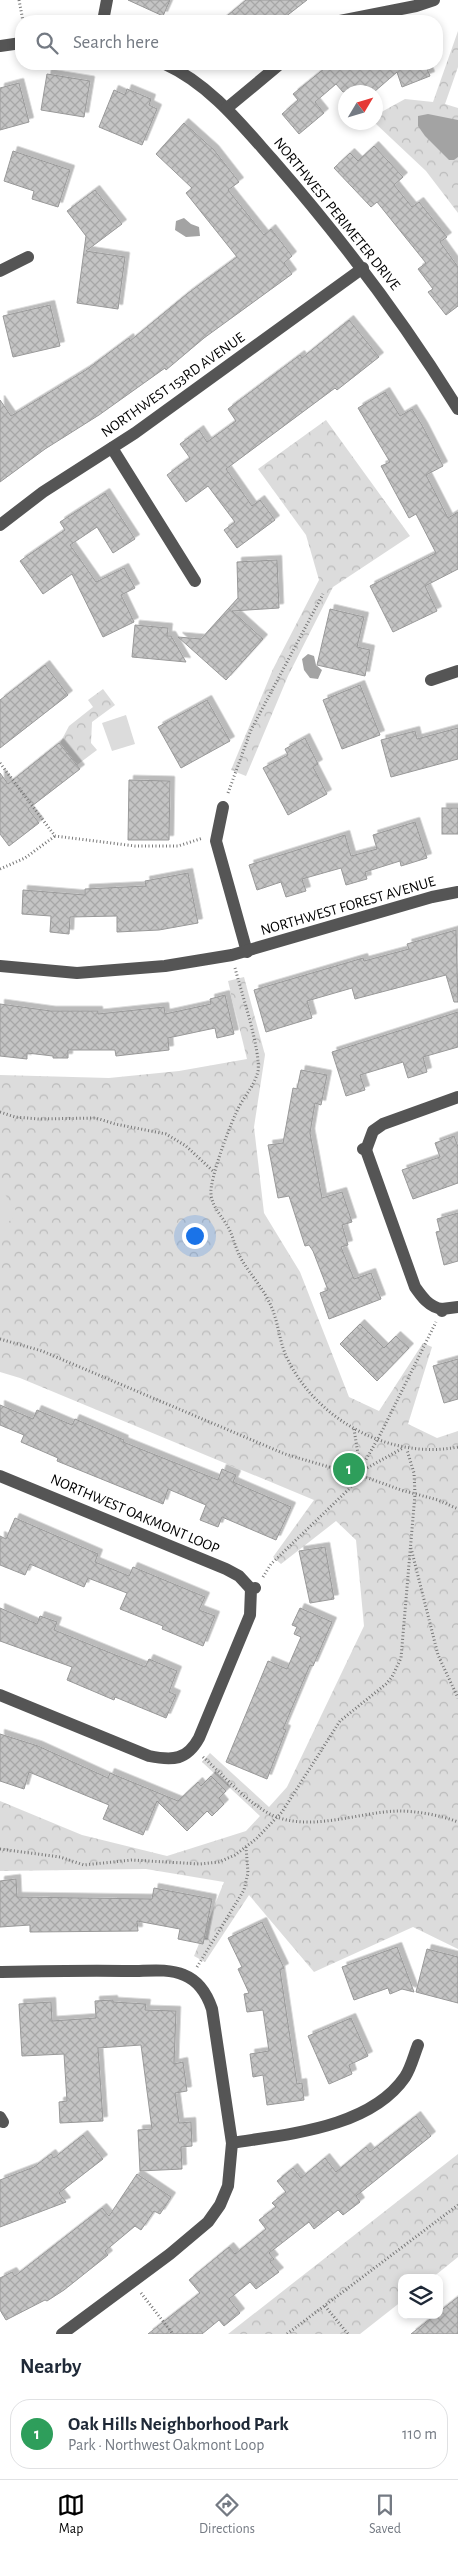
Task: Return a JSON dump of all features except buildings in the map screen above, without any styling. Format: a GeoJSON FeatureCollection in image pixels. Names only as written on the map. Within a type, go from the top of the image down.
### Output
{"type":"FeatureCollection","features":[{"type":"Feature","properties":{"kind":"street"},"geometry":{"type":"LineString","coordinates":[[104,15],[107,0]]}},
{"type":"Feature","properties":{"kind":"street"},"geometry":{"type":"LineString","coordinates":[[370,15],[416,6],[434,0]]}},
{"type":"Feature","properties":{"kind":"street"},"geometry":{"type":"LineString","coordinates":[[0,46],[15,44]]}},
{"type":"Feature","properties":{"kind":"street","name":"NORTHWEST PERIMETER DRIVE"},"geometry":{"type":"LineString","coordinates":[[176,70],[184,74],[227,108],[363,268],[416,342],[458,409]]}},
{"type":"Feature","properties":{"kind":"street"},"geometry":{"type":"LineString","coordinates":[[227,108],[273,70]]}},
{"type":"Feature","properties":{"kind":"street"},"geometry":{"type":"LineString","coordinates":[[0,272],[28,257]]}},
{"type":"Feature","properties":{"kind":"street","name":"NORTHWEST 153RD AVENUE"},"geometry":{"type":"LineString","coordinates":[[0,525],[43,492],[112,448],[363,268]]}},
{"type":"Feature","properties":{"kind":"street"},"geometry":{"type":"LineString","coordinates":[[112,448],[195,581]]}},
{"type":"Feature","properties":{"kind":"street"},"geometry":{"type":"LineString","coordinates":[[431,680],[458,671]]}},
{"type":"Feature","properties":{"kind":"street","name":"NORTHWEST FOREST AVENUE"},"geometry":{"type":"LineString","coordinates":[[223,807],[216,841],[246,952]]}},
{"type":"Feature","properties":{"kind":"street","name":"NORTHWEST FOREST AVENUE"},"geometry":{"type":"LineString","coordinates":[[0,966],[76,973],[164,966],[246,952],[432,897],[458,892]]}},
{"type":"Feature","properties":{"kind":"street"},"geometry":{"type":"LineString","coordinates":[[458,1097],[383,1124],[372,1131],[364,1150],[415,1286],[423,1298],[433,1306],[442,1310],[458,1307]]}},
{"type":"Feature","properties":{"kind":"street","name":"NORTHWEST OAKMONT LOOP"},"geometry":{"type":"LineString","coordinates":[[0,1476],[226,1569],[239,1576],[253,1589]]}},
{"type":"Feature","properties":{"kind":"street"},"geometry":{"type":"LineString","coordinates":[[0,1694],[149,1756],[163,1759],[181,1757],[193,1749],[250,1615],[253,1589]]}},
{"type":"Feature","properties":{"kind":"street"},"geometry":{"type":"LineString","coordinates":[[0,1972],[78,1970],[168,1971],[190,1978],[202,1989],[212,2009],[232,2143],[228,2186],[208,2222],[132,2283],[62,2334]]}},
{"type":"Feature","properties":{"kind":"street"},"geometry":{"type":"LineString","coordinates":[[232,2143],[309,2131],[350,2118],[367,2110],[394,2091],[406,2076],[418,2045]]}},
{"type":"Feature","properties":{"kind":"path"},"geometry":{"type":"LineString","coordinates":[[19,0],[22,15]]}},
{"type":"Feature","properties":{"kind":"path"},"geometry":{"type":"LineString","coordinates":[[223,807],[251,730],[323,594]]}},
{"type":"Feature","properties":{"kind":"path"},"geometry":{"type":"LineString","coordinates":[[0,763],[55,836]]}},
{"type":"Feature","properties":{"kind":"path"},"geometry":{"type":"LineString","coordinates":[[0,869],[25,858],[55,836],[135,846],[178,846],[218,833]]}},
{"type":"Feature","properties":{"kind":"path"},"geometry":{"type":"LineString","coordinates":[[232,955],[254,1042],[258,1070],[255,1082],[236,1114],[214,1172],[210,1192],[213,1204],[228,1228],[239,1255],[274,1310],[282,1349],[289,1363],[324,1408],[354,1428],[407,1450],[458,1447]]}},
{"type":"Feature","properties":{"kind":"path"},"geometry":{"type":"LineString","coordinates":[[0,1112],[39,1119],[96,1118],[115,1124],[166,1134],[186,1146],[214,1172]]}},
{"type":"Feature","properties":{"kind":"path"},"geometry":{"type":"LineString","coordinates":[[253,1589],[271,1564],[345,1494],[378,1439],[442,1310]]}},
{"type":"Feature","properties":{"kind":"path"},"geometry":{"type":"LineString","coordinates":[[0,1339],[42,1351],[285,1454],[329,1468],[357,1474],[438,1500],[458,1509]]}},
{"type":"Feature","properties":{"kind":"path"},"geometry":{"type":"LineString","coordinates":[[354,1428],[359,1460],[357,1474]]}},
{"type":"Feature","properties":{"kind":"path"},"geometry":{"type":"LineString","coordinates":[[357,1474],[403,1448]]}},
{"type":"Feature","properties":{"kind":"path"},"geometry":{"type":"LineString","coordinates":[[0,1849],[60,1857],[84,1865],[132,1860],[200,1864],[219,1862],[235,1855],[246,1847],[278,1817],[340,1721],[386,1684],[397,1668],[404,1646],[415,1494],[414,1473],[407,1450]]}},
{"type":"Feature","properties":{"kind":"path"},"geometry":{"type":"LineString","coordinates":[[410,1548],[438,1655],[458,1698]]}},
{"type":"Feature","properties":{"kind":"path"},"geometry":{"type":"LineString","coordinates":[[193,1749],[264,1811],[278,1817],[308,1822],[397,1811],[416,1812],[458,1822]]}},
{"type":"Feature","properties":{"kind":"path"},"geometry":{"type":"LineString","coordinates":[[190,1978],[244,1890],[248,1873],[246,1847]]}},
{"type":"Feature","properties":{"kind":"path"},"geometry":{"type":"LineString","coordinates":[[287,2334],[458,2205]]}},
{"type":"Feature","properties":{"kind":"path"},"geometry":{"type":"LineString","coordinates":[[132,2283],[173,2334]]}},
{"type":"Feature","properties":{"kind":"path"},"geometry":{"type":"LineString","coordinates":[[325,2306],[348,2334]]}},
{"type":"Feature","properties":{"kind":"green space"},"geometry":{"type":"Polygon","coordinates":[[[458,31],[458,67],[445,104],[458,108],[458,213],[426,171],[382,130],[383,111],[405,99],[433,102],[458,31]]]}},
{"type":"Feature","properties":{"kind":"green space"},"geometry":{"type":"Polygon","coordinates":[[[326,420],[410,536],[333,587],[288,676],[246,776],[231,770],[273,669],[319,580],[306,535],[258,469],[326,420]]]}},
{"type":"Feature","properties":{"kind":"green space"},"geometry":{"type":"Polygon","coordinates":[[[103,689],[115,705],[92,722],[91,743],[97,750],[77,765],[60,743],[69,726],[93,707],[88,700],[103,689]]]}},
{"type":"Feature","properties":{"kind":"green space"},"geometry":{"type":"Polygon","coordinates":[[[126,715],[135,744],[112,751],[102,723],[126,715]]]}},
{"type":"Feature","properties":{"kind":"green space"},"geometry":{"type":"Polygon","coordinates":[[[244,977],[265,1055],[254,1127],[264,1213],[300,1272],[349,1397],[379,1411],[423,1343],[432,1347],[408,1424],[437,1438],[458,1431],[458,1949],[413,1927],[314,1972],[249,1895],[205,1962],[194,1956],[224,1882],[146,1869],[0,1871],[0,1801],[82,1835],[167,1856],[246,1831],[260,1816],[202,1762],[210,1753],[269,1807],[287,1787],[364,1626],[356,1540],[336,1521],[281,1564],[273,1557],[314,1500],[20,1378],[0,1372],[0,1075],[109,1078],[179,1071],[247,1059],[228,981],[244,977]]]}},
{"type":"Feature","properties":{"kind":"green space"},"geometry":{"type":"Polygon","coordinates":[[[0,1187],[19,1215],[0,1227],[0,1187]]]}},
{"type":"Feature","properties":{"kind":"green space"},"geometry":{"type":"Polygon","coordinates":[[[458,2154],[458,2257],[437,2274],[398,2274],[398,2304],[360,2334],[228,2334],[458,2154]]]}},
{"type":"Feature","properties":{"kind":"shaded area"},"geometry":{"type":"Polygon","coordinates":[[[428,114],[458,120],[458,157],[454,160],[449,160],[425,136],[418,126],[418,116],[428,114]]]}},
{"type":"Feature","properties":{"kind":"shaded area"},"geometry":{"type":"Polygon","coordinates":[[[184,218],[191,224],[199,227],[200,236],[186,237],[175,230],[176,221],[184,218]]]}},
{"type":"Feature","properties":{"kind":"shaded area"},"geometry":{"type":"Polygon","coordinates":[[[308,654],[314,656],[316,665],[322,670],[318,679],[310,678],[304,670],[302,659],[308,654]]]}},
{"type":"Feature","properties":{"kind":"place","name":"Oak Hills Neighborhood Park"},"geometry":{"type":"Point","coordinates":[349,1469]}}]}
